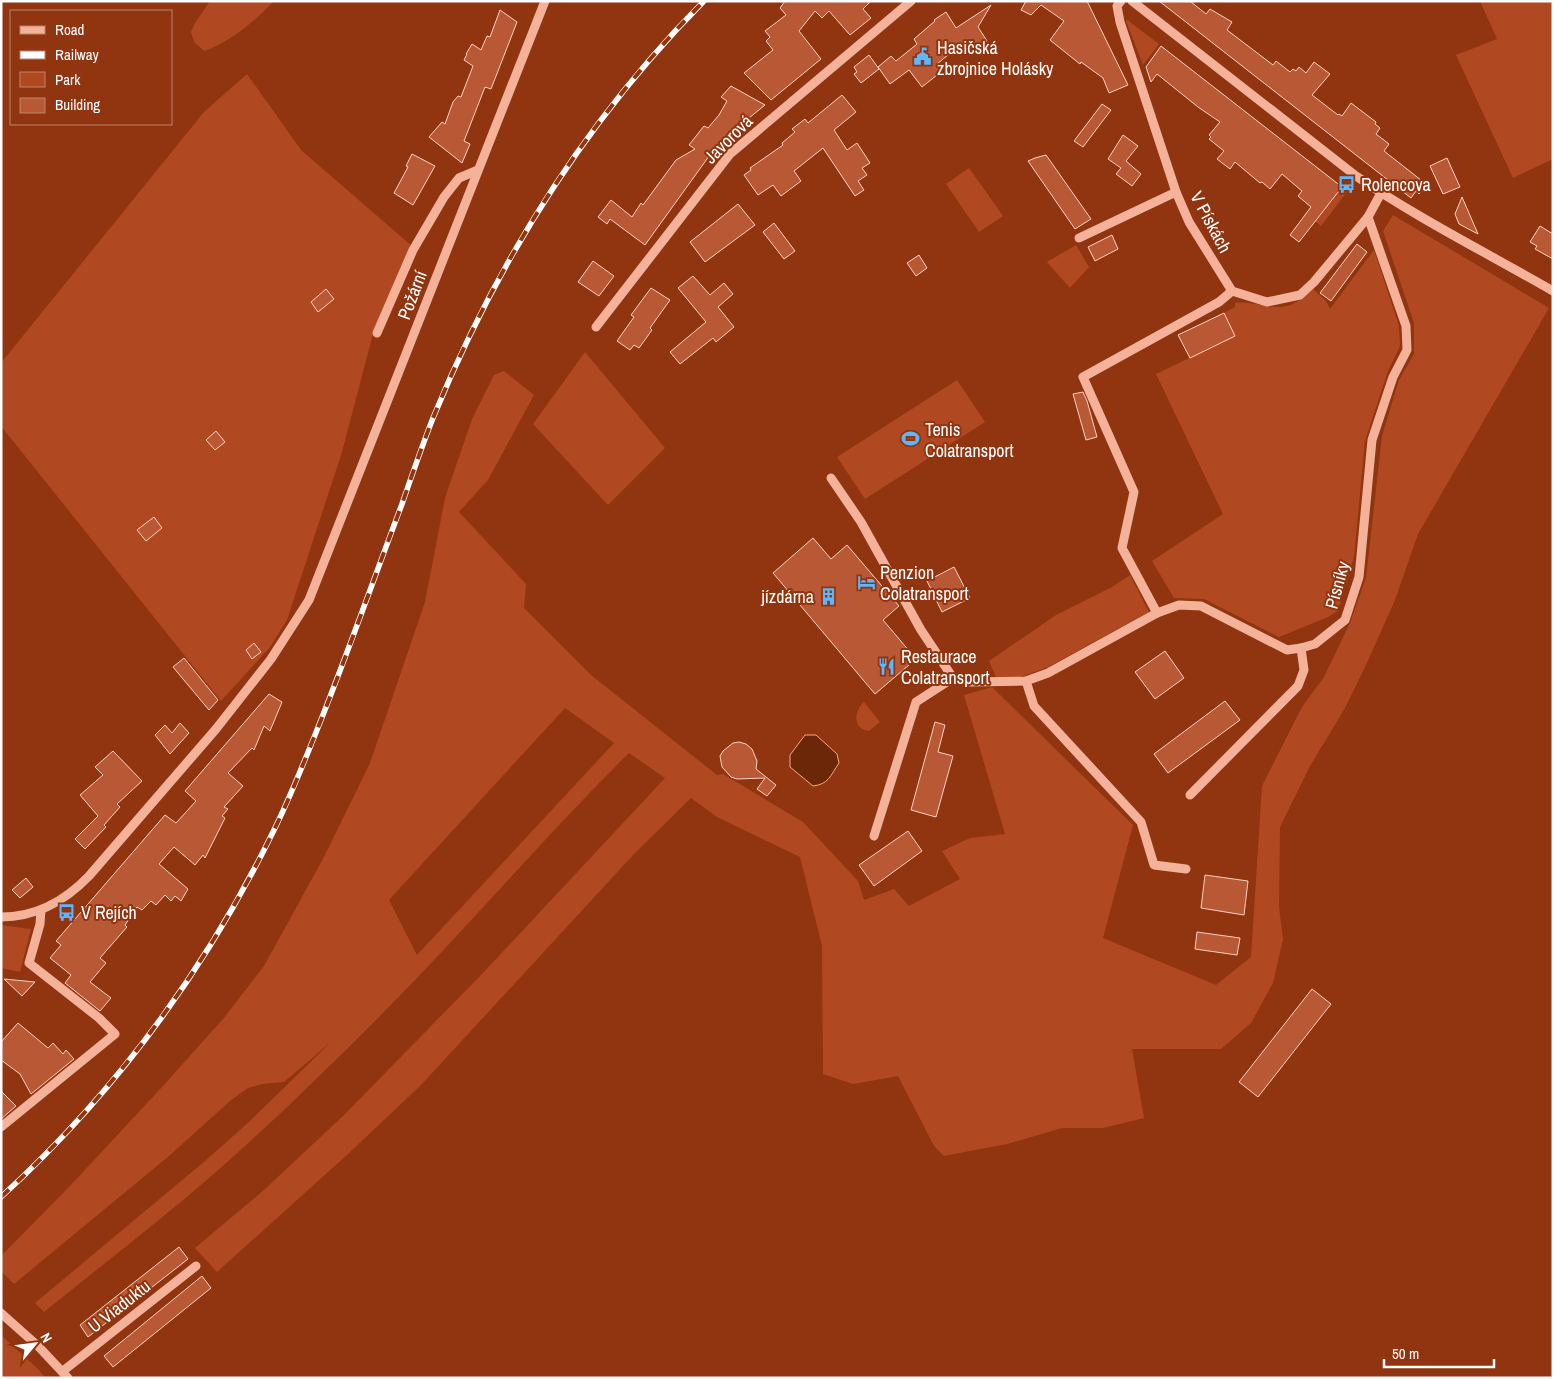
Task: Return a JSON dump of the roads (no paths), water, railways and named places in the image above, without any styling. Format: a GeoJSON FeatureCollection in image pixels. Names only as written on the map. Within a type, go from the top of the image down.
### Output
{"type":"FeatureCollection","features":[{"type":"Feature","properties":{"kind":"street","name":"Požární"},"geometry":{"type":"LineString","coordinates":[[40,910],[64,899],[90,876],[216,728],[265,667],[309,600],[545,1]]}},
{"type":"Feature","properties":{"kind":"street","name":"Javorová"},"geometry":{"type":"LineString","coordinates":[[596,327],[730,154],[911,1]]}},
{"type":"Feature","properties":{"kind":"street","name":"V Pískách"},"geometry":{"type":"LineString","coordinates":[[1121,1],[1117,6],[1120,22],[1176,192],[1189,222],[1232,290]]}},
{"type":"Feature","properties":{"kind":"street"},"geometry":{"type":"LineString","coordinates":[[1132,1],[1356,176],[1381,193],[1553,291]]}},
{"type":"Feature","properties":{"kind":"street"},"geometry":{"type":"LineString","coordinates":[[377,333],[413,250],[444,197],[459,178],[478,170]]}},
{"type":"Feature","properties":{"kind":"street"},"geometry":{"type":"LineString","coordinates":[[1079,238],[1176,192]]}},
{"type":"Feature","properties":{"kind":"street"},"geometry":{"type":"LineString","coordinates":[[1157,613],[1122,548],[1134,492],[1083,377],[1219,302],[1232,290],[1267,302],[1300,295],[1314,282],[1368,217],[1381,193]]}},
{"type":"Feature","properties":{"kind":"street","name":"Písníky"},"geometry":{"type":"LineString","coordinates":[[1301,648],[1315,644],[1345,620],[1359,577],[1372,440],[1393,377],[1407,350],[1406,326],[1368,217]]}},
{"type":"Feature","properties":{"kind":"street"},"geometry":{"type":"LineString","coordinates":[[832,478],[862,522],[921,630],[953,678],[971,682],[1026,681],[1048,673],[1157,613],[1179,605],[1201,606],[1287,650],[1301,648],[1304,670],[1298,686],[1190,796]]}},
{"type":"Feature","properties":{"kind":"street"},"geometry":{"type":"LineString","coordinates":[[874,836],[916,702],[953,678]]}},
{"type":"Feature","properties":{"kind":"street"},"geometry":{"type":"LineString","coordinates":[[1026,681],[1034,706],[1141,822],[1154,865],[1186,869]]}},
{"type":"Feature","properties":{"kind":"street"},"geometry":{"type":"LineString","coordinates":[[1,917],[17,916],[40,910],[40,924],[29,963],[98,1018],[115,1034],[1,1127]]}},
{"type":"Feature","properties":{"kind":"street","name":"U Viaduktu"},"geometry":{"type":"LineString","coordinates":[[1,1313],[66,1374],[196,1266]]}},
{"type":"Feature","properties":{"kind":"railway"},"geometry":{"type":"LineString","coordinates":[[1,1197],[82,1116],[119,1072],[187,981],[247,883],[295,784],[349,648],[433,418],[458,360],[486,304],[515,249],[583,145],[620,95],[704,1]]}},
{"type":"Feature","properties":{"kind":"place","name":"Hasičská zbrojnice Holásky"},"geometry":{"type":"Point","coordinates":[923,57]}},
{"type":"Feature","properties":{"kind":"place","name":"Rolencova"},"geometry":{"type":"Point","coordinates":[1347,184]}},
{"type":"Feature","properties":{"kind":"place","name":"Tenis Colatransport"},"geometry":{"type":"Point","coordinates":[911,439]}},
{"type":"Feature","properties":{"kind":"place","name":"Penzion Colatransport"},"geometry":{"type":"Point","coordinates":[866,582]}},
{"type":"Feature","properties":{"kind":"place","name":"jízdárna"},"geometry":{"type":"Point","coordinates":[828,596]}},
{"type":"Feature","properties":{"kind":"place","name":"Restaurace Colatransport"},"geometry":{"type":"Point","coordinates":[887,666]}},
{"type":"Feature","properties":{"kind":"place","name":"V Rejích"},"geometry":{"type":"Point","coordinates":[67,912]}}]}
